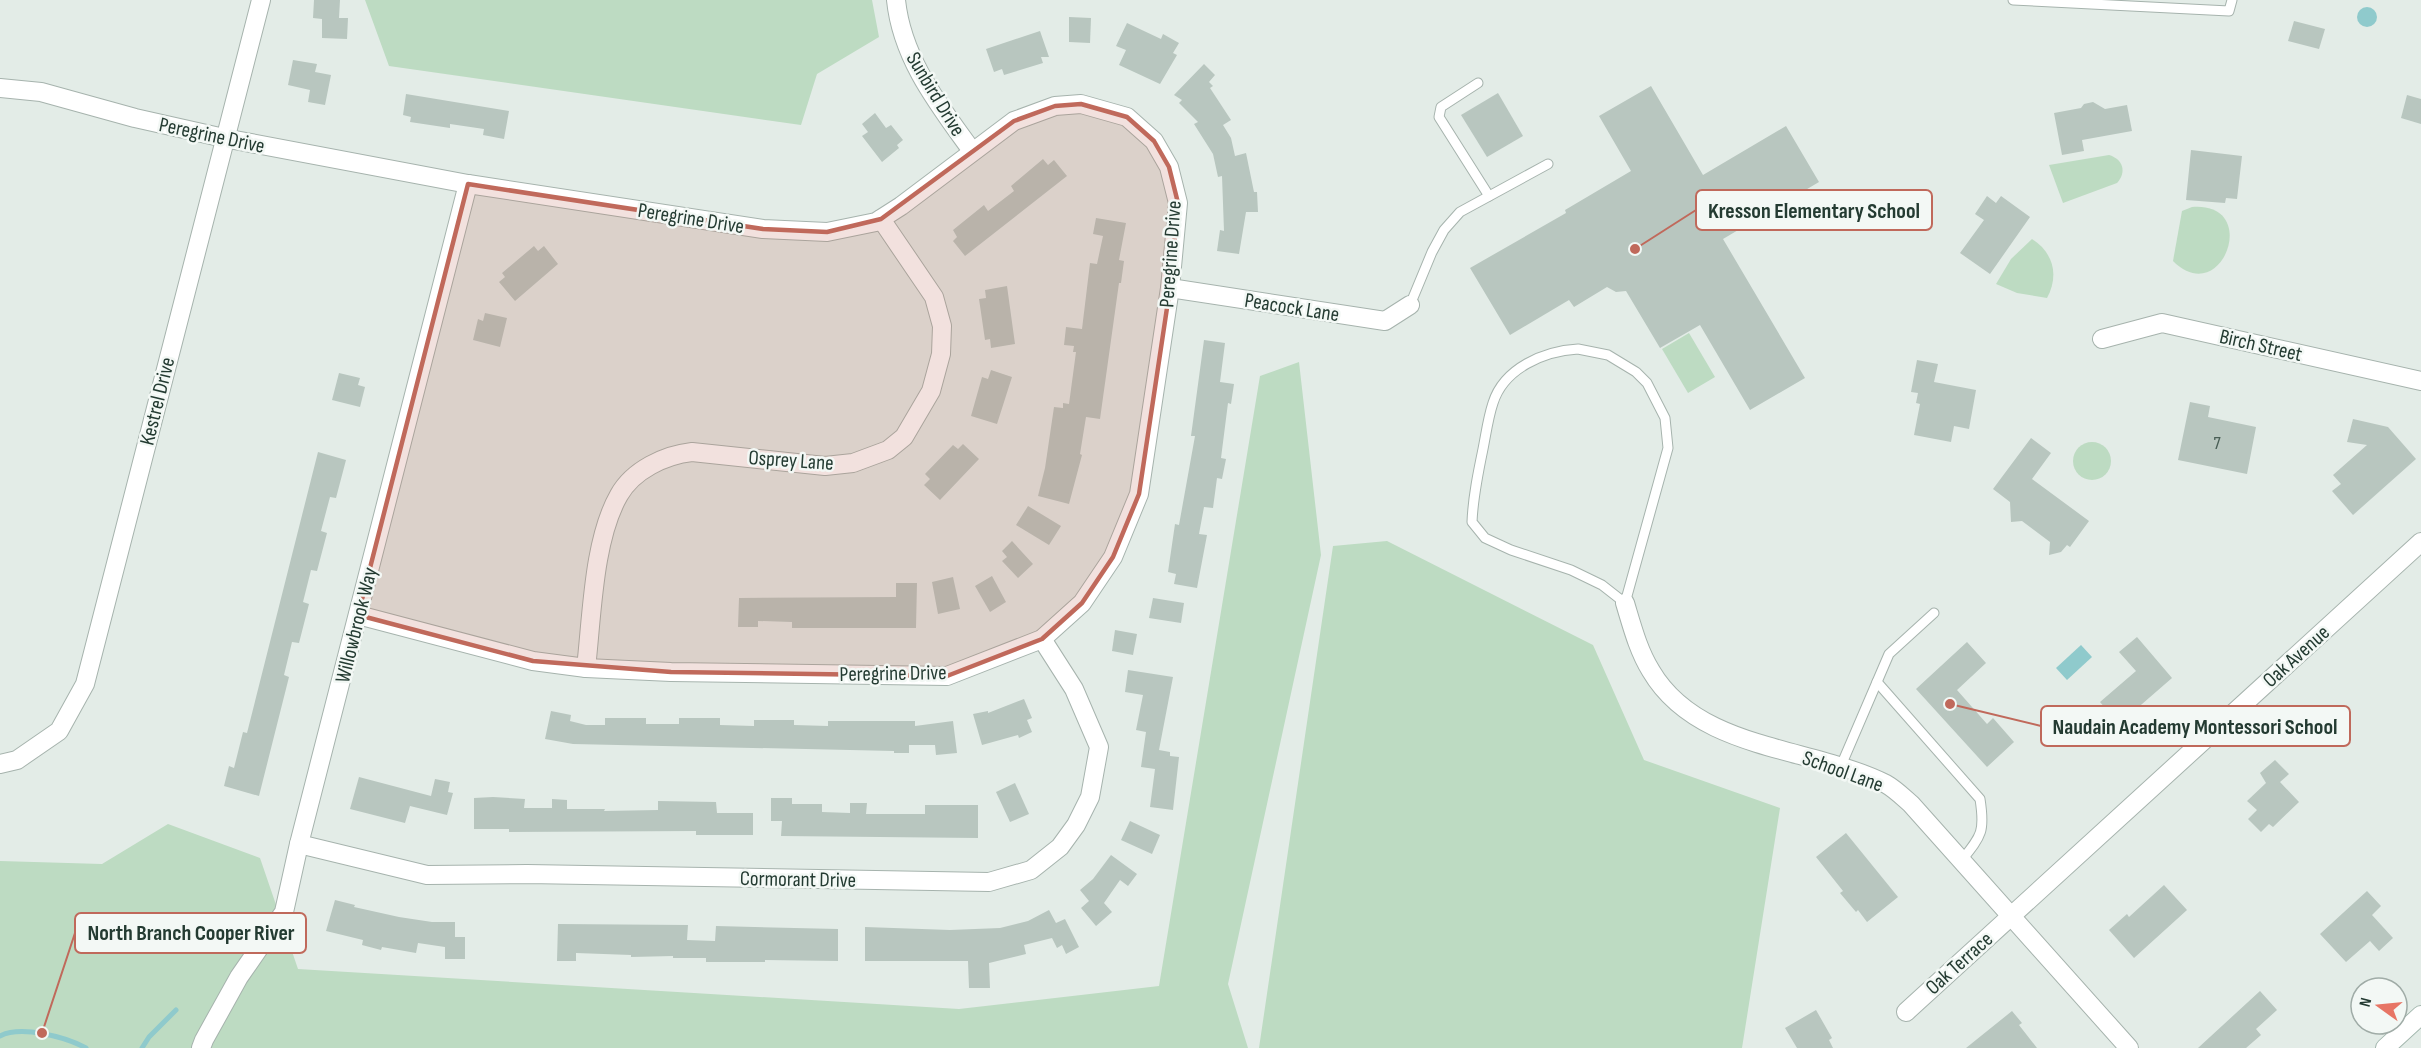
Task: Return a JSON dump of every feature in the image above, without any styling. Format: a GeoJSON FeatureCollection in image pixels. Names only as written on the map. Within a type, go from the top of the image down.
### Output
{"type":"FeatureCollection","features":[{"type":"Feature","properties":{"kind":"street","name":"Kestrel Drive"},"geometry":{"type":"LineString","coordinates":[[0,764],[17,760],[59,731],[85,684],[261,0]]}},
{"type":"Feature","properties":{"kind":"street","name":"Sunbird Drive"},"geometry":{"type":"LineString","coordinates":[[896,0],[902,35],[919,73],[972,151]]}},
{"type":"Feature","properties":{"kind":"street","name":"Peregrine Drive"},"geometry":{"type":"LineString","coordinates":[[0,88],[41,92],[135,118],[224,138],[468,184],[764,229],[827,232],[876,222],[901,206],[1014,121],[1055,106],[1081,104],[1127,117],[1154,141],[1169,167],[1178,203],[1170,288],[1138,494],[1113,557],[1082,603],[1042,639],[947,676],[671,672],[586,668],[533,661],[358,615]]}},
{"type":"Feature","properties":{"kind":"street","name":"Willowbrook Way"},"geometry":{"type":"LineString","coordinates":[[201,1048],[239,977],[284,912],[299,844],[468,184]]}},
{"type":"Feature","properties":{"kind":"street","name":"Osprey Lane"},"geometry":{"type":"LineString","coordinates":[[586,668],[599,552],[618,496],[627,484],[645,469],[674,454],[692,452],[825,466],[853,463],[888,450],[904,437],[914,423],[931,391],[941,354],[942,326],[934,297],[881,219]]}},
{"type":"Feature","properties":{"kind":"street","name":"Peacock Lane"},"geometry":{"type":"LineString","coordinates":[[1170,288],[1384,321],[1410,305]]}},
{"type":"Feature","properties":{"kind":"street","name":"Birch Street"},"geometry":{"type":"LineString","coordinates":[[2102,339],[2162,323],[2421,381]]}},
{"type":"Feature","properties":{"kind":"street","name":"Oak Avenue"},"geometry":{"type":"LineString","coordinates":[[2012,915],[2421,542]]}},
{"type":"Feature","properties":{"kind":"street","name":"School Lane"},"geometry":{"type":"LineString","coordinates":[[1624,603],[1646,664],[1675,702],[1704,723],[1714,727],[1888,785],[1911,804],[2128,1048]]}},
{"type":"Feature","properties":{"kind":"street","name":"Cormorant Drive"},"geometry":{"type":"LineString","coordinates":[[299,844],[427,875],[527,874],[989,882],[1031,870],[1060,847],[1076,825],[1090,797],[1099,747],[1074,689],[1042,639]]}},
{"type":"Feature","properties":{"kind":"street","name":"Oak Terrace"},"geometry":{"type":"LineString","coordinates":[[1906,1012],[2012,915]]}},
{"type":"Feature","properties":{"kind":"street"},"geometry":{"type":"LineString","coordinates":[[2385,1048],[2421,1015]]}},
{"type":"Feature","properties":{"kind":"lane"},"geometry":{"type":"LineString","coordinates":[[2013,0],[2229,11],[2232,0]]}},
{"type":"Feature","properties":{"kind":"lane"},"geometry":{"type":"LineString","coordinates":[[1478,83],[1441,107],[1439,117],[1489,196]]}},
{"type":"Feature","properties":{"kind":"lane"},"geometry":{"type":"LineString","coordinates":[[1410,305],[1432,252],[1444,230],[1460,212],[1548,164]]}},
{"type":"Feature","properties":{"kind":"lane"},"geometry":{"type":"LineString","coordinates":[[1578,349],[1608,355],[1627,364],[1647,383],[1665,418],[1668,448],[1624,603],[1602,585],[1571,570],[1511,550],[1485,538],[1472,522],[1473,494],[1493,402],[1504,384],[1520,369],[1537,358],[1563,350],[1578,349]]}},
{"type":"Feature","properties":{"kind":"lane"},"geometry":{"type":"LineString","coordinates":[[1840,768],[1889,654],[1934,613]]}},
{"type":"Feature","properties":{"kind":"lane"},"geometry":{"type":"LineString","coordinates":[[1877,682],[1980,799],[1983,820],[1980,838],[1962,860]]}},
{"type":"Feature","properties":{"kind":"highlighted area"},"geometry":{"type":"Polygon","coordinates":[[[1081,104],[1127,117],[1154,141],[1169,167],[1178,203],[1170,288],[1139,494],[1113,557],[1082,603],[1042,639],[947,676],[671,672],[533,661],[358,615],[468,184],[763,229],[827,232],[881,219],[1014,121],[1055,106],[1081,104]]]}},
{"type":"Feature","properties":{"kind":"green space"},"geometry":{"type":"Polygon","coordinates":[[[365,0],[872,0],[879,37],[817,74],[801,125],[389,66],[365,0]]]}},
{"type":"Feature","properties":{"kind":"green space"},"geometry":{"type":"Polygon","coordinates":[[[2109,155],[2118,160],[2122,166],[2122,175],[2117,183],[2063,203],[2049,165],[2109,155]]]}},
{"type":"Feature","properties":{"kind":"green space"},"geometry":{"type":"Polygon","coordinates":[[[2192,207],[2213,210],[2225,220],[2230,234],[2227,250],[2219,264],[2206,272],[2191,273],[2173,261],[2182,211],[2192,207]]]}},
{"type":"Feature","properties":{"kind":"green space"},"geometry":{"type":"Polygon","coordinates":[[[2032,239],[2050,258],[2053,281],[2047,298],[2017,293],[1996,284],[2011,259],[2032,239]]]}},
{"type":"Feature","properties":{"kind":"green space"},"geometry":{"type":"Polygon","coordinates":[[[1689,333],[1715,377],[1688,393],[1662,349],[1689,333]]]}},
{"type":"Feature","properties":{"kind":"green space"},"geometry":{"type":"Polygon","coordinates":[[[1299,362],[1321,555],[1228,984],[1248,1048],[0,1048],[0,861],[102,864],[168,824],[260,858],[298,969],[959,1009],[1159,986],[1260,376],[1299,362]]]}},
{"type":"Feature","properties":{"kind":"green space"},"geometry":{"type":"Polygon","coordinates":[[[2092,442],[2106,447],[2111,461],[2106,475],[2092,480],[2078,475],[2073,461],[2078,447],[2092,442]]]}},
{"type":"Feature","properties":{"kind":"green space"},"geometry":{"type":"Polygon","coordinates":[[[1387,541],[1593,645],[1644,760],[1780,808],[1742,1048],[1259,1048],[1333,546],[1387,541]]]}},
{"type":"Feature","properties":{"kind":"water"},"geometry":{"type":"Polygon","coordinates":[[[2367,7],[2374,10],[2377,17],[2374,24],[2367,27],[2360,24],[2357,17],[2360,10],[2367,7]]]}},
{"type":"Feature","properties":{"kind":"water"},"geometry":{"type":"Polygon","coordinates":[[[2081,645],[2092,657],[2067,680],[2056,668],[2081,645]]]}},
{"type":"Feature","properties":{"kind":"building"},"geometry":{"type":"Polygon","coordinates":[[[314,0],[340,0],[339,18],[348,18],[347,39],[322,38],[322,19],[313,18],[314,0]]]}},
{"type":"Feature","properties":{"kind":"building"},"geometry":{"type":"Polygon","coordinates":[[[1069,17],[1091,18],[1090,43],[1069,42],[1069,17]]]}},
{"type":"Feature","properties":{"kind":"building"},"geometry":{"type":"Polygon","coordinates":[[[2294,21],[2325,29],[2319,49],[2288,41],[2294,21]]]}},
{"type":"Feature","properties":{"kind":"building"},"geometry":{"type":"Polygon","coordinates":[[[1127,23],[1161,39],[1163,34],[1179,43],[1173,53],[1177,55],[1160,84],[1119,65],[1126,50],[1116,46],[1127,23]]]}},
{"type":"Feature","properties":{"kind":"building"},"geometry":{"type":"Polygon","coordinates":[[[1040,31],[1049,57],[1041,57],[1043,63],[1004,75],[1002,69],[994,72],[986,49],[1040,31]]]}},
{"type":"Feature","properties":{"kind":"building"},"geometry":{"type":"Polygon","coordinates":[[[293,60],[317,64],[315,72],[331,75],[325,105],[308,102],[310,90],[288,85],[293,60]]]}},
{"type":"Feature","properties":{"kind":"building"},"geometry":{"type":"Polygon","coordinates":[[[1204,64],[1215,75],[1209,82],[1213,86],[1210,88],[1231,120],[1223,125],[1231,138],[1235,156],[1246,153],[1254,192],[1257,192],[1258,212],[1246,212],[1239,254],[1217,251],[1220,230],[1224,231],[1222,176],[1218,177],[1213,154],[1194,124],[1198,122],[1179,103],[1182,100],[1174,95],[1204,64]]]}},
{"type":"Feature","properties":{"kind":"building"},"geometry":{"type":"Polygon","coordinates":[[[1651,86],[1703,175],[1786,126],[1819,182],[1723,239],[1805,378],[1750,410],[1700,325],[1660,348],[1626,291],[1616,292],[1607,287],[1574,307],[1569,300],[1510,335],[1470,268],[1566,213],[1565,210],[1631,171],[1599,116],[1651,86]]]}},
{"type":"Feature","properties":{"kind":"building"},"geometry":{"type":"Polygon","coordinates":[[[1498,93],[1523,136],[1487,157],[1461,115],[1498,93]]]}},
{"type":"Feature","properties":{"kind":"building"},"geometry":{"type":"Polygon","coordinates":[[[406,94],[509,111],[504,139],[483,135],[484,129],[450,124],[450,128],[410,122],[411,117],[403,115],[406,94]]]}},
{"type":"Feature","properties":{"kind":"building"},"geometry":{"type":"Polygon","coordinates":[[[2407,95],[2421,99],[2421,124],[2401,118],[2407,95]]]}},
{"type":"Feature","properties":{"kind":"building"},"geometry":{"type":"Polygon","coordinates":[[[2093,102],[2105,109],[2127,105],[2132,131],[2082,140],[2084,151],[2062,155],[2054,113],[2081,108],[2084,104],[2093,102]]]}},
{"type":"Feature","properties":{"kind":"building"},"geometry":{"type":"Polygon","coordinates":[[[875,113],[886,128],[891,125],[903,140],[897,145],[899,148],[882,162],[862,136],[868,132],[862,124],[875,113]]]}},
{"type":"Feature","properties":{"kind":"building"},"geometry":{"type":"Polygon","coordinates":[[[2191,150],[2242,156],[2237,199],[2226,198],[2225,203],[2186,200],[2191,150]]]}},
{"type":"Feature","properties":{"kind":"building"},"geometry":{"type":"Polygon","coordinates":[[[1043,159],[1048,165],[1054,160],[1067,176],[965,256],[953,241],[957,237],[953,230],[984,205],[988,211],[1014,191],[1011,186],[1043,159]]]}},
{"type":"Feature","properties":{"kind":"building"},"geometry":{"type":"Polygon","coordinates":[[[1987,196],[1996,203],[2001,196],[2030,217],[1990,274],[1960,253],[1984,220],[1975,214],[1987,196]]]}},
{"type":"Feature","properties":{"kind":"building"},"geometry":{"type":"Polygon","coordinates":[[[1096,218],[1126,223],[1119,260],[1124,261],[1100,419],[1086,417],[1080,454],[1082,455],[1069,504],[1038,496],[1045,468],[1054,407],[1063,408],[1063,403],[1069,404],[1076,352],[1073,352],[1074,346],[1064,345],[1066,327],[1082,329],[1090,263],[1097,264],[1103,236],[1093,234],[1096,218]]]}},
{"type":"Feature","properties":{"kind":"building"},"geometry":{"type":"Polygon","coordinates":[[[534,246],[538,251],[544,246],[558,264],[515,301],[499,282],[505,277],[502,273],[534,246]]]}},
{"type":"Feature","properties":{"kind":"building"},"geometry":{"type":"Polygon","coordinates":[[[1007,286],[1015,344],[991,348],[990,339],[985,340],[979,299],[986,298],[985,290],[1007,286]]]}},
{"type":"Feature","properties":{"kind":"building"},"geometry":{"type":"Polygon","coordinates":[[[485,313],[507,318],[500,347],[473,340],[478,319],[483,321],[485,313]]]}},
{"type":"Feature","properties":{"kind":"building"},"geometry":{"type":"Polygon","coordinates":[[[1204,340],[1225,343],[1220,382],[1234,384],[1231,404],[1228,403],[1221,458],[1226,459],[1222,479],[1217,478],[1213,508],[1204,507],[1199,534],[1207,535],[1197,588],[1174,584],[1176,574],[1168,572],[1175,524],[1179,525],[1195,436],[1191,436],[1204,340]]]}},
{"type":"Feature","properties":{"kind":"building"},"geometry":{"type":"Polygon","coordinates":[[[1917,360],[1938,364],[1934,382],[1976,390],[1969,429],[1954,426],[1951,442],[1914,435],[1920,404],[1916,403],[1918,393],[1911,392],[1917,360]]]}},
{"type":"Feature","properties":{"kind":"building"},"geometry":{"type":"Polygon","coordinates":[[[991,370],[1012,377],[997,424],[971,416],[982,377],[988,379],[991,370]]]}},
{"type":"Feature","properties":{"kind":"building"},"geometry":{"type":"Polygon","coordinates":[[[339,373],[360,378],[358,385],[365,387],[360,407],[332,400],[339,373]]]}},
{"type":"Feature","properties":{"kind":"building"},"geometry":{"type":"Polygon","coordinates":[[[2190,402],[2210,406],[2208,417],[2256,427],[2247,474],[2178,460],[2190,402]]]}},
{"type":"Feature","properties":{"kind":"building"},"geometry":{"type":"Polygon","coordinates":[[[2353,419],[2388,427],[2416,459],[2353,515],[2332,491],[2341,484],[2333,475],[2367,445],[2347,442],[2353,419]]]}},
{"type":"Feature","properties":{"kind":"building"},"geometry":{"type":"Polygon","coordinates":[[[2031,438],[2051,453],[2032,479],[2089,521],[2070,547],[2067,545],[2061,552],[2049,555],[2050,542],[2022,521],[2011,522],[2010,502],[1993,489],[2031,438]]]}},
{"type":"Feature","properties":{"kind":"building"},"geometry":{"type":"Polygon","coordinates":[[[963,444],[979,459],[940,500],[924,485],[930,479],[925,474],[953,445],[958,449],[963,444]]]}},
{"type":"Feature","properties":{"kind":"building"},"geometry":{"type":"Polygon","coordinates":[[[318,452],[346,460],[336,498],[330,497],[321,531],[327,533],[317,571],[311,570],[303,602],[309,604],[299,643],[292,642],[284,675],[289,677],[259,796],[224,786],[229,766],[234,768],[243,732],[247,733],[318,452]]]}},
{"type":"Feature","properties":{"kind":"building"},"geometry":{"type":"Polygon","coordinates":[[[1028,506],[1061,526],[1049,545],[1016,525],[1028,506]]]}},
{"type":"Feature","properties":{"kind":"building"},"geometry":{"type":"Polygon","coordinates":[[[1012,541],[1033,564],[1018,578],[1002,561],[1007,557],[1002,551],[1012,541]]]}},
{"type":"Feature","properties":{"kind":"building"},"geometry":{"type":"Polygon","coordinates":[[[992,576],[1006,602],[990,612],[975,586],[992,576]]]}},
{"type":"Feature","properties":{"kind":"building"},"geometry":{"type":"Polygon","coordinates":[[[953,577],[960,609],[938,614],[932,582],[953,577]]]}},
{"type":"Feature","properties":{"kind":"building"},"geometry":{"type":"Polygon","coordinates":[[[896,583],[917,583],[916,628],[792,628],[792,622],[758,621],[758,627],[738,627],[739,598],[896,597],[896,583]]]}},
{"type":"Feature","properties":{"kind":"building"},"geometry":{"type":"Polygon","coordinates":[[[1153,598],[1184,603],[1181,623],[1149,618],[1153,598]]]}},
{"type":"Feature","properties":{"kind":"building"},"geometry":{"type":"Polygon","coordinates":[[[1115,630],[1137,634],[1133,655],[1112,651],[1115,630]]]}},
{"type":"Feature","properties":{"kind":"building"},"geometry":{"type":"Polygon","coordinates":[[[2137,637],[2172,678],[2119,724],[2100,702],[2136,671],[2119,652],[2137,637]]]}},
{"type":"Feature","properties":{"kind":"building"},"geometry":{"type":"Polygon","coordinates":[[[1967,642],[1986,663],[1957,690],[1987,724],[1993,718],[2014,742],[1987,767],[1916,689],[1967,642]]]}},
{"type":"Feature","properties":{"kind":"building"},"geometry":{"type":"Polygon","coordinates":[[[1128,670],[1173,677],[1159,750],[1170,752],[1170,756],[1179,757],[1173,810],[1150,807],[1155,769],[1141,767],[1146,732],[1136,730],[1143,695],[1125,692],[1128,670]]]}},
{"type":"Feature","properties":{"kind":"building"},"geometry":{"type":"Polygon","coordinates":[[[1024,699],[1032,718],[1027,720],[1032,732],[1019,738],[1018,735],[982,745],[973,714],[988,711],[988,713],[1024,699]]]}},
{"type":"Feature","properties":{"kind":"building"},"geometry":{"type":"Polygon","coordinates":[[[551,711],[571,715],[570,721],[586,725],[605,725],[605,718],[646,718],[646,724],[679,724],[679,718],[720,718],[720,725],[754,726],[754,720],[794,720],[794,725],[828,726],[828,721],[915,721],[915,726],[953,721],[957,753],[936,755],[935,745],[909,745],[909,753],[894,753],[894,751],[573,744],[545,739],[551,711]]]}},
{"type":"Feature","properties":{"kind":"building"},"geometry":{"type":"Polygon","coordinates":[[[2275,760],[2289,774],[2280,782],[2299,802],[2273,827],[2269,824],[2261,832],[2248,819],[2257,810],[2247,801],[2266,783],[2260,773],[2275,760]]]}},
{"type":"Feature","properties":{"kind":"building"},"geometry":{"type":"Polygon","coordinates":[[[359,777],[431,796],[435,779],[450,782],[448,792],[453,793],[447,815],[410,806],[405,823],[350,809],[359,777]]]}},
{"type":"Feature","properties":{"kind":"building"},"geometry":{"type":"Polygon","coordinates":[[[1015,783],[1029,814],[1010,822],[996,792],[1015,783]]]}},
{"type":"Feature","properties":{"kind":"building"},"geometry":{"type":"Polygon","coordinates":[[[474,798],[525,799],[524,808],[552,808],[552,799],[567,800],[567,809],[605,809],[604,811],[658,810],[658,801],[716,802],[717,813],[753,813],[753,835],[696,835],[696,831],[509,832],[509,829],[474,829],[474,798]]]}},
{"type":"Feature","properties":{"kind":"building"},"geometry":{"type":"Polygon","coordinates":[[[771,798],[792,798],[792,804],[822,804],[822,812],[850,813],[850,803],[867,803],[866,814],[925,814],[925,805],[978,805],[978,838],[781,836],[782,821],[771,821],[771,798]]]}},
{"type":"Feature","properties":{"kind":"building"},"geometry":{"type":"Polygon","coordinates":[[[1130,821],[1160,835],[1152,854],[1121,840],[1130,821]]]}},
{"type":"Feature","properties":{"kind":"building"},"geometry":{"type":"Polygon","coordinates":[[[1846,833],[1898,897],[1867,922],[1840,893],[1843,891],[1816,857],[1846,833]]]}},
{"type":"Feature","properties":{"kind":"building"},"geometry":{"type":"Polygon","coordinates":[[[1111,855],[1137,874],[1128,886],[1120,880],[1104,903],[1112,912],[1096,926],[1081,908],[1089,901],[1080,890],[1093,879],[1111,855]]]}},
{"type":"Feature","properties":{"kind":"building"},"geometry":{"type":"Polygon","coordinates":[[[2164,885],[2187,910],[2134,958],[2109,930],[2127,914],[2129,917],[2164,885]]]}},
{"type":"Feature","properties":{"kind":"building"},"geometry":{"type":"Polygon","coordinates":[[[2367,891],[2381,906],[2372,915],[2393,938],[2379,951],[2370,941],[2346,962],[2320,934],[2367,891]]]}},
{"type":"Feature","properties":{"kind":"building"},"geometry":{"type":"Polygon","coordinates":[[[335,900],[355,905],[354,907],[399,917],[432,922],[455,922],[455,937],[465,937],[465,959],[445,959],[445,947],[418,943],[416,953],[382,947],[381,950],[362,945],[363,940],[326,931],[335,900]]]}},
{"type":"Feature","properties":{"kind":"building"},"geometry":{"type":"Polygon","coordinates":[[[1049,910],[1056,923],[1065,919],[1079,947],[1066,954],[1062,945],[1057,948],[1052,938],[1024,945],[1026,954],[989,963],[990,988],[969,988],[968,961],[865,961],[865,927],[950,930],[1000,928],[1028,921],[1049,910]]]}},
{"type":"Feature","properties":{"kind":"building"},"geometry":{"type":"Polygon","coordinates":[[[558,924],[688,925],[687,940],[715,941],[716,926],[838,929],[838,961],[706,962],[706,958],[631,957],[631,955],[576,953],[576,961],[557,961],[558,924]]]}},
{"type":"Feature","properties":{"kind":"building"},"geometry":{"type":"Polygon","coordinates":[[[2260,991],[2277,1010],[2256,1029],[2261,1035],[2246,1048],[2198,1048],[2260,991]]]}},
{"type":"Feature","properties":{"kind":"building"},"geometry":{"type":"Polygon","coordinates":[[[1816,1010],[1832,1038],[1829,1040],[1833,1048],[1797,1048],[1785,1028],[1816,1010]]]}},
{"type":"Feature","properties":{"kind":"building"},"geometry":{"type":"Polygon","coordinates":[[[2012,1011],[2022,1023],[2019,1025],[2037,1048],[1966,1048],[2012,1011]]]}},
{"type":"Feature","properties":{"kind":"waterway"},"geometry":{"type":"LineString","coordinates":[[142,1048],[149,1037],[176,1010]]}},
{"type":"Feature","properties":{"kind":"waterway"},"geometry":{"type":"LineString","coordinates":[[0,1036],[9,1033],[31,1032],[67,1040],[86,1048]]}},
{"type":"Feature","properties":{"kind":"place","name":"Kresson Elementary School"},"geometry":{"type":"Point","coordinates":[1635,249]}},
{"type":"Feature","properties":{"kind":"place","name":"Naudain Academy Montessori School"},"geometry":{"type":"Point","coordinates":[1950,704]}},
{"type":"Feature","properties":{"kind":"place","name":"North Branch Cooper River"},"geometry":{"type":"Point","coordinates":[42,1033]}}]}
